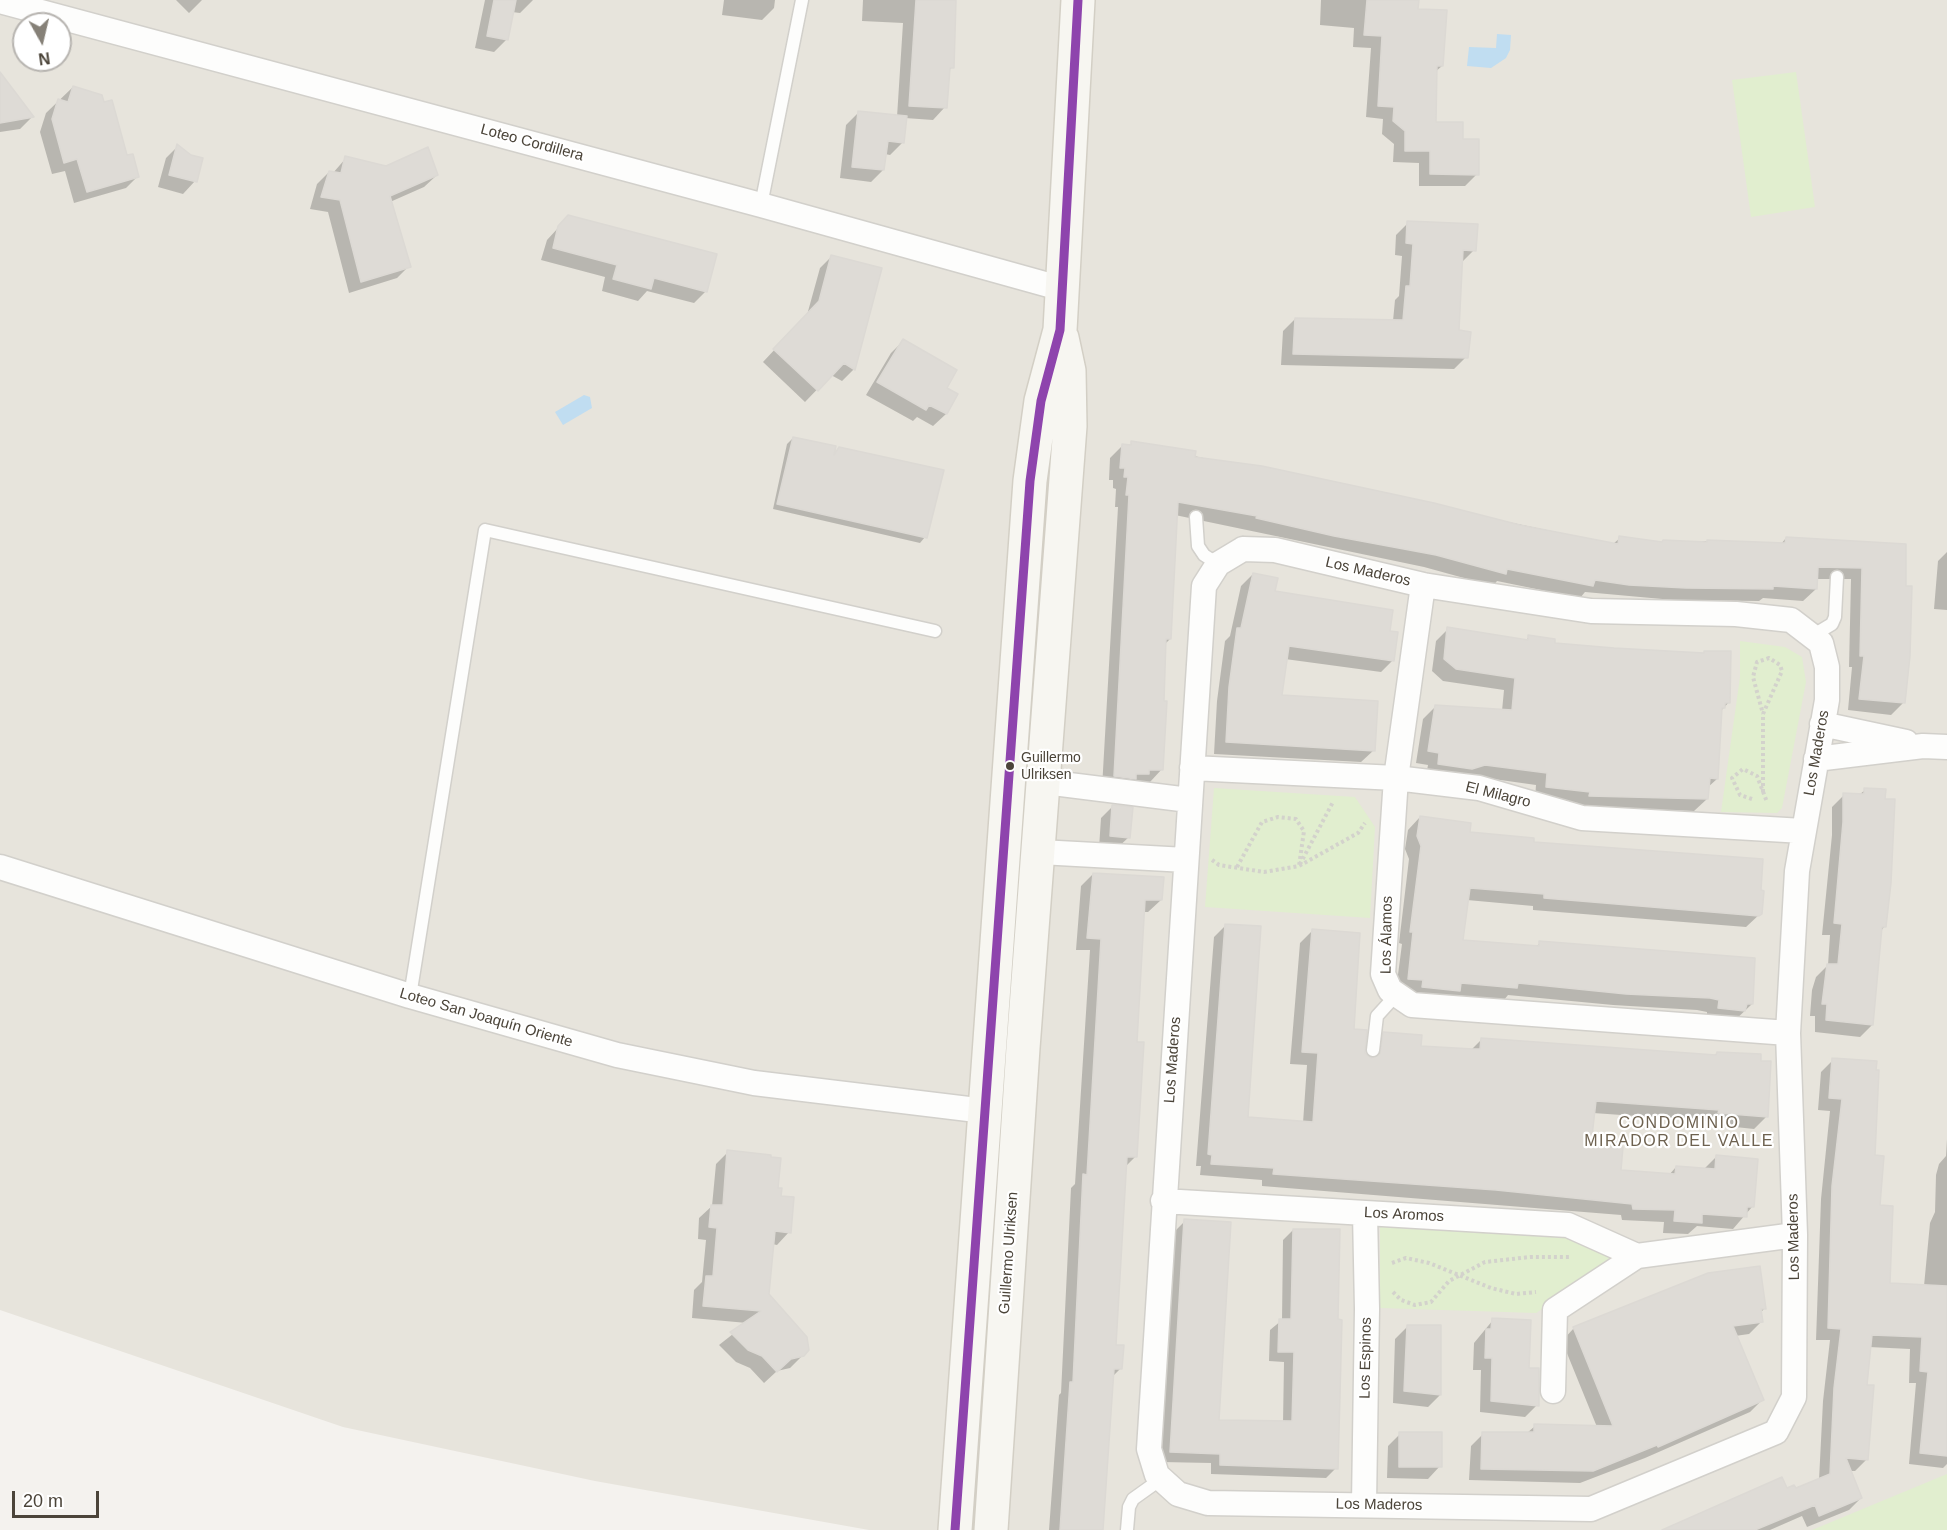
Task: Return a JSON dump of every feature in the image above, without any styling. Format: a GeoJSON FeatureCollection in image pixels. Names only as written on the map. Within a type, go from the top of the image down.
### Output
{"type":"FeatureCollection","features":[{"type":"Feature","properties":{"kind":"main road","name":"Guillermo Ulriksen"},"geometry":{"type":"LineString","coordinates":[[955,1530],[1032,461],[1041,401],[1060,330],[1080,5]]}},
{"type":"Feature","properties":{"kind":"main road","name":"Guillermo Ulriksen"},"geometry":{"type":"LineString","coordinates":[[991,1530],[1022,1060],[1040,852],[1070,426],[1069,371],[1060,330]]}},
{"type":"Feature","properties":{"kind":"street","name":"Loteo Cordillera"},"geometry":{"type":"LineString","coordinates":[[0,1],[761,205],[1063,289]]}},
{"type":"Feature","properties":{"kind":"street","name":"Los Maderos"},"geometry":{"type":"LineString","coordinates":[[1243,549],[1275,550],[1424,585],[1591,611],[1736,614],[1791,620],[1821,642],[1827,667],[1827,700],[1797,871],[1788,1033],[1795,1235],[1794,1397],[1776,1432],[1591,1509],[1209,1503],[1178,1494],[1161,1479],[1149,1449],[1163,1201],[1204,586],[1218,564],[1243,549]]}},
{"type":"Feature","properties":{"kind":"street","name":"Los Álamos"},"geometry":{"type":"LineString","coordinates":[[1424,585],[1395,778],[1383,974],[1390,990],[1412,1005],[1788,1033]]}},
{"type":"Feature","properties":{"kind":"street"},"geometry":{"type":"LineString","coordinates":[[1822,723],[1923,746]]}},
{"type":"Feature","properties":{"kind":"street"},"geometry":{"type":"LineString","coordinates":[[1816,759],[1923,746],[1947,747]]}},
{"type":"Feature","properties":{"kind":"street","name":"El Milagro"},"geometry":{"type":"LineString","coordinates":[[1192,768],[1395,778],[1479,788],[1582,818],[1803,831]]}},
{"type":"Feature","properties":{"kind":"street"},"geometry":{"type":"LineString","coordinates":[[1045,782],[1189,800]]}},
{"type":"Feature","properties":{"kind":"street"},"geometry":{"type":"LineString","coordinates":[[1040,852],[1186,851]]}},
{"type":"Feature","properties":{"kind":"street","name":"Loteo San Joaquín Oriente"},"geometry":{"type":"LineString","coordinates":[[0,867],[551,1038],[683,1070],[754,1083],[985,1111]]}},
{"type":"Feature","properties":{"kind":"street","name":"Los Aromos"},"geometry":{"type":"LineString","coordinates":[[1163,1201],[1568,1225],[1637,1256]]}},
{"type":"Feature","properties":{"kind":"street","name":"Los Espinos"},"geometry":{"type":"LineString","coordinates":[[1364,1504],[1367,1309],[1365,1212]]}},
{"type":"Feature","properties":{"kind":"street"},"geometry":{"type":"LineString","coordinates":[[1553,1391],[1555,1310],[1637,1256],[1795,1235]]}},
{"type":"Feature","properties":{"kind":"lane"},"geometry":{"type":"LineString","coordinates":[[761,205],[802,0]]}},
{"type":"Feature","properties":{"kind":"lane"},"geometry":{"type":"LineString","coordinates":[[1196,518],[1198,546],[1204,555],[1218,564]]}},
{"type":"Feature","properties":{"kind":"lane"},"geometry":{"type":"LineString","coordinates":[[410,996],[485,530],[935,631]]}},
{"type":"Feature","properties":{"kind":"lane"},"geometry":{"type":"LineString","coordinates":[[1812,636],[1832,624],[1835,618],[1837,577]]}},
{"type":"Feature","properties":{"kind":"lane"},"geometry":{"type":"LineString","coordinates":[[1373,1050],[1377,1016],[1397,994]]}},
{"type":"Feature","properties":{"kind":"lane"},"geometry":{"type":"LineString","coordinates":[[1127,1530],[1129,1508],[1133,1499],[1145,1488],[1161,1479]]}},
{"type":"Feature","properties":{"kind":"path"},"geometry":{"type":"LineString","coordinates":[[1763,714],[1782,671],[1780,665],[1769,658],[1756,662],[1753,677],[1763,714],[1763,792],[1769,805],[1740,795],[1732,778],[1743,770],[1757,776],[1763,792]]}},
{"type":"Feature","properties":{"kind":"path"},"geometry":{"type":"LineString","coordinates":[[1299,866],[1347,775]]}},
{"type":"Feature","properties":{"kind":"path"},"geometry":{"type":"LineString","coordinates":[[1186,851],[1219,864],[1264,872],[1299,866],[1358,833],[1395,778]]}},
{"type":"Feature","properties":{"kind":"path"},"geometry":{"type":"LineString","coordinates":[[1237,867],[1262,822],[1278,817],[1296,819],[1304,831],[1299,866]]}},
{"type":"Feature","properties":{"kind":"path"},"geometry":{"type":"LineString","coordinates":[[1389,1288],[1401,1300],[1415,1305],[1431,1302],[1449,1281],[1485,1262],[1530,1257],[1575,1257]]}},
{"type":"Feature","properties":{"kind":"path"},"geometry":{"type":"LineString","coordinates":[[1389,1270],[1392,1264],[1406,1258],[1461,1274]]}},
{"type":"Feature","properties":{"kind":"shaded area"},"geometry":{"type":"Polygon","coordinates":[[[0,0],[1947,0],[1947,1530],[869,1530],[595,1481],[343,1427],[0,1310],[0,0]]]}},
{"type":"Feature","properties":{"kind":"green space"},"geometry":{"type":"Polygon","coordinates":[[[1796,72],[1815,207],[1751,217],[1732,80],[1796,72]]]}},
{"type":"Feature","properties":{"kind":"green space"},"geometry":{"type":"Polygon","coordinates":[[[1740,641],[1785,647],[1802,657],[1806,682],[1782,808],[1777,813],[1721,812],[1740,677],[1740,641]]]}},
{"type":"Feature","properties":{"kind":"green space"},"geometry":{"type":"Polygon","coordinates":[[[1214,788],[1355,797],[1375,827],[1370,918],[1205,907],[1214,788]]]}},
{"type":"Feature","properties":{"kind":"green space"},"geometry":{"type":"Polygon","coordinates":[[[1380,1222],[1568,1234],[1617,1261],[1536,1313],[1380,1308],[1380,1222]]]}},
{"type":"Feature","properties":{"kind":"green space"},"geometry":{"type":"Polygon","coordinates":[[[1947,1474],[1947,1530],[1812,1530],[1947,1474]]]}},
{"type":"Feature","properties":{"kind":"water"},"geometry":{"type":"Polygon","coordinates":[[[1497,34],[1511,35],[1510,50],[1506,58],[1491,68],[1467,66],[1469,47],[1496,48],[1497,34]]]}},
{"type":"Feature","properties":{"kind":"water"},"geometry":{"type":"Polygon","coordinates":[[[584,395],[590,397],[592,408],[563,425],[555,412],[584,395]]]}},
{"type":"Feature","properties":{"kind":"building"},"geometry":{"type":"Polygon","coordinates":[[[494,0],[516,0],[508,40],[487,36],[494,0]]]}},
{"type":"Feature","properties":{"kind":"building"},"geometry":{"type":"Polygon","coordinates":[[[916,0],[956,0],[954,68],[950,68],[947,108],[909,106],[916,0]]]}},
{"type":"Feature","properties":{"kind":"building"},"geometry":{"type":"Polygon","coordinates":[[[1367,0],[1419,0],[1418,9],[1447,10],[1443,66],[1437,66],[1436,122],[1463,122],[1463,139],[1479,139],[1479,175],[1430,174],[1430,151],[1405,151],[1405,131],[1393,121],[1394,107],[1378,106],[1382,36],[1364,35],[1367,0]]]}},
{"type":"Feature","properties":{"kind":"building"},"geometry":{"type":"Polygon","coordinates":[[[0,72],[34,117],[0,123],[0,72]]]}},
{"type":"Feature","properties":{"kind":"building"},"geometry":{"type":"Polygon","coordinates":[[[73,86],[102,95],[104,102],[112,100],[127,155],[133,154],[139,177],[87,192],[77,159],[64,163],[52,119],[58,99],[68,102],[73,86]]]}},
{"type":"Feature","properties":{"kind":"building"},"geometry":{"type":"Polygon","coordinates":[[[858,111],[907,116],[904,143],[888,141],[884,170],[852,167],[858,111]]]}},
{"type":"Feature","properties":{"kind":"building"},"geometry":{"type":"Polygon","coordinates":[[[177,144],[191,155],[203,158],[197,182],[169,175],[177,144]]]}},
{"type":"Feature","properties":{"kind":"building"},"geometry":{"type":"Polygon","coordinates":[[[428,147],[438,175],[390,196],[411,267],[361,282],[340,200],[321,197],[329,171],[341,173],[345,156],[386,166],[428,147]]]}},
{"type":"Feature","properties":{"kind":"building"},"geometry":{"type":"Polygon","coordinates":[[[568,215],[717,254],[707,292],[654,278],[651,289],[613,279],[617,265],[553,248],[558,226],[568,215]]]}},
{"type":"Feature","properties":{"kind":"building"},"geometry":{"type":"Polygon","coordinates":[[[1407,221],[1478,224],[1476,251],[1463,250],[1459,330],[1471,332],[1468,358],[1293,354],[1295,318],[1403,320],[1406,286],[1410,286],[1413,244],[1406,243],[1407,221]]]}},
{"type":"Feature","properties":{"kind":"building"},"geometry":{"type":"Polygon","coordinates":[[[831,255],[882,268],[855,370],[844,363],[818,391],[773,349],[819,301],[831,255]]]}},
{"type":"Feature","properties":{"kind":"building"},"geometry":{"type":"Polygon","coordinates":[[[903,339],[957,370],[947,388],[958,394],[947,414],[929,405],[926,410],[877,382],[903,339]]]}},
{"type":"Feature","properties":{"kind":"building"},"geometry":{"type":"Polygon","coordinates":[[[793,437],[836,446],[834,455],[839,447],[944,470],[927,538],[777,504],[793,437]]]}},
{"type":"Feature","properties":{"kind":"building"},"geometry":{"type":"Polygon","coordinates":[[[1131,441],[1196,451],[1195,457],[1262,466],[1434,503],[1520,525],[1618,544],[1619,536],[1662,542],[1663,540],[1707,542],[1707,540],[1785,543],[1786,537],[1906,544],[1906,586],[1912,586],[1910,656],[1905,703],[1859,699],[1864,656],[1860,656],[1862,568],[1818,567],[1817,589],[1773,586],[1773,589],[1686,588],[1629,585],[1595,580],[1593,586],[1507,569],[1506,574],[1436,555],[1334,536],[1256,518],[1257,516],[1178,502],[1171,639],[1166,639],[1164,701],[1167,701],[1163,770],[1149,770],[1149,774],[1136,774],[1136,779],[1114,776],[1129,495],[1126,495],[1128,477],[1124,477],[1125,468],[1120,468],[1122,444],[1131,445],[1131,441]]]}},
{"type":"Feature","properties":{"kind":"building"},"geometry":{"type":"Polygon","coordinates":[[[1253,573],[1278,578],[1275,591],[1393,610],[1390,631],[1398,632],[1394,661],[1289,646],[1282,695],[1378,701],[1375,751],[1226,742],[1229,687],[1237,628],[1241,628],[1253,573]]]}},
{"type":"Feature","properties":{"kind":"building"},"geometry":{"type":"Polygon","coordinates":[[[1447,627],[1528,640],[1528,635],[1555,639],[1555,643],[1614,648],[1704,653],[1704,651],[1731,651],[1730,703],[1725,703],[1725,708],[1722,708],[1718,779],[1710,778],[1708,799],[1589,796],[1590,792],[1546,787],[1547,773],[1485,765],[1472,769],[1438,764],[1439,753],[1428,751],[1435,705],[1512,710],[1515,678],[1456,669],[1444,659],[1447,627]]]}},
{"type":"Feature","properties":{"kind":"building"},"geometry":{"type":"Polygon","coordinates":[[[1864,788],[1886,789],[1885,799],[1895,799],[1891,883],[1886,927],[1882,927],[1873,1025],[1826,1020],[1827,1004],[1822,1004],[1827,964],[1838,964],[1842,924],[1834,923],[1843,822],[1843,793],[1864,794],[1864,788]]]}},
{"type":"Feature","properties":{"kind":"building"},"geometry":{"type":"Polygon","coordinates":[[[1112,805],[1133,807],[1130,838],[1110,836],[1112,805]]]}},
{"type":"Feature","properties":{"kind":"building"},"geometry":{"type":"Polygon","coordinates":[[[1420,816],[1471,823],[1470,832],[1534,838],[1534,842],[1763,859],[1761,890],[1764,891],[1762,914],[1759,916],[1544,898],[1544,894],[1470,888],[1463,940],[1539,946],[1539,941],[1755,958],[1753,1004],[1747,1004],[1745,1011],[1718,1008],[1719,1000],[1710,998],[1626,994],[1518,983],[1517,988],[1461,983],[1460,991],[1422,987],[1423,980],[1408,979],[1413,932],[1410,932],[1421,846],[1417,836],[1420,816]]]}},
{"type":"Feature","properties":{"kind":"building"},"geometry":{"type":"Polygon","coordinates":[[[1093,873],[1164,877],[1162,900],[1145,900],[1137,1042],[1144,1042],[1137,1157],[1127,1157],[1116,1345],[1124,1345],[1122,1369],[1114,1369],[1103,1530],[1060,1530],[1070,1382],[1073,1382],[1083,1174],[1087,1175],[1101,939],[1087,938],[1093,873]]]}},
{"type":"Feature","properties":{"kind":"building"},"geometry":{"type":"Polygon","coordinates":[[[1225,924],[1261,926],[1248,1117],[1313,1122],[1318,1053],[1302,1052],[1312,929],[1360,933],[1354,1029],[1367,1030],[1365,1053],[1371,1058],[1380,1054],[1383,1032],[1422,1035],[1421,1046],[1480,1049],[1481,1038],[1716,1055],[1717,1052],[1761,1054],[1761,1061],[1771,1061],[1768,1117],[1718,1113],[1719,1110],[1596,1101],[1591,1145],[1623,1147],[1621,1170],[1675,1174],[1676,1166],[1715,1169],[1716,1155],[1758,1159],[1754,1207],[1747,1207],[1747,1217],[1702,1214],[1702,1223],[1674,1221],[1675,1210],[1633,1209],[1632,1204],[1496,1190],[1273,1174],[1274,1168],[1211,1164],[1212,1155],[1208,1154],[1225,924]]]}},
{"type":"Feature","properties":{"kind":"building"},"geometry":{"type":"Polygon","coordinates":[[[1832,1058],[1877,1061],[1876,1070],[1879,1070],[1875,1155],[1884,1156],[1880,1205],[1893,1206],[1890,1283],[1947,1286],[1947,1456],[1920,1453],[1928,1372],[1920,1371],[1922,1337],[1872,1335],[1867,1385],[1874,1385],[1868,1460],[1846,1458],[1862,1498],[1819,1516],[1815,1505],[1755,1530],[1662,1530],[1782,1477],[1787,1488],[1794,1485],[1796,1488],[1830,1474],[1834,1388],[1841,1329],[1828,1328],[1832,1186],[1842,1099],[1829,1098],[1832,1058]]]}},
{"type":"Feature","properties":{"kind":"building"},"geometry":{"type":"Polygon","coordinates":[[[727,1150],[781,1158],[778,1188],[782,1188],[781,1196],[794,1197],[791,1233],[775,1231],[769,1294],[807,1337],[809,1350],[804,1356],[791,1359],[777,1372],[762,1356],[748,1350],[730,1332],[761,1311],[703,1306],[706,1276],[713,1276],[717,1228],[709,1227],[711,1205],[723,1205],[727,1150]]]}},
{"type":"Feature","properties":{"kind":"building"},"geometry":{"type":"Polygon","coordinates":[[[1184,1219],[1231,1222],[1219,1420],[1292,1421],[1294,1352],[1278,1352],[1279,1319],[1291,1319],[1293,1229],[1340,1229],[1338,1319],[1342,1320],[1338,1469],[1220,1465],[1220,1454],[1170,1452],[1184,1219]]]}},
{"type":"Feature","properties":{"kind":"building"},"geometry":{"type":"Polygon","coordinates":[[[1760,1266],[1766,1309],[1761,1309],[1763,1322],[1733,1326],[1764,1400],[1658,1447],[1657,1445],[1593,1471],[1481,1469],[1482,1432],[1534,1432],[1534,1424],[1613,1426],[1573,1327],[1708,1273],[1760,1266]]]}},
{"type":"Feature","properties":{"kind":"building"},"geometry":{"type":"Polygon","coordinates":[[[1492,1318],[1531,1320],[1529,1368],[1539,1368],[1539,1406],[1491,1401],[1492,1358],[1485,1358],[1486,1329],[1491,1329],[1492,1318]]]}},
{"type":"Feature","properties":{"kind":"building"},"geometry":{"type":"Polygon","coordinates":[[[1407,1325],[1441,1325],[1441,1395],[1404,1391],[1407,1325]]]}},
{"type":"Feature","properties":{"kind":"building"},"geometry":{"type":"Polygon","coordinates":[[[1399,1432],[1442,1432],[1442,1467],[1399,1467],[1399,1432]]]}},
{"type":"Feature","properties":{"kind":"transit line"},"geometry":{"type":"LineString","coordinates":[[955,1530],[1030,481],[1041,401],[1060,330],[1078,0]]}},
{"type":"Feature","properties":{"kind":"place","name":"Guillermo Ulriksen"},"geometry":{"type":"Point","coordinates":[1010,766]}},
{"type":"Feature","properties":{"kind":"district","name":"CONDOMINIO MIRADOR DEL VALLE"},"geometry":{"type":"Point","coordinates":[1679,1133]}}]}
